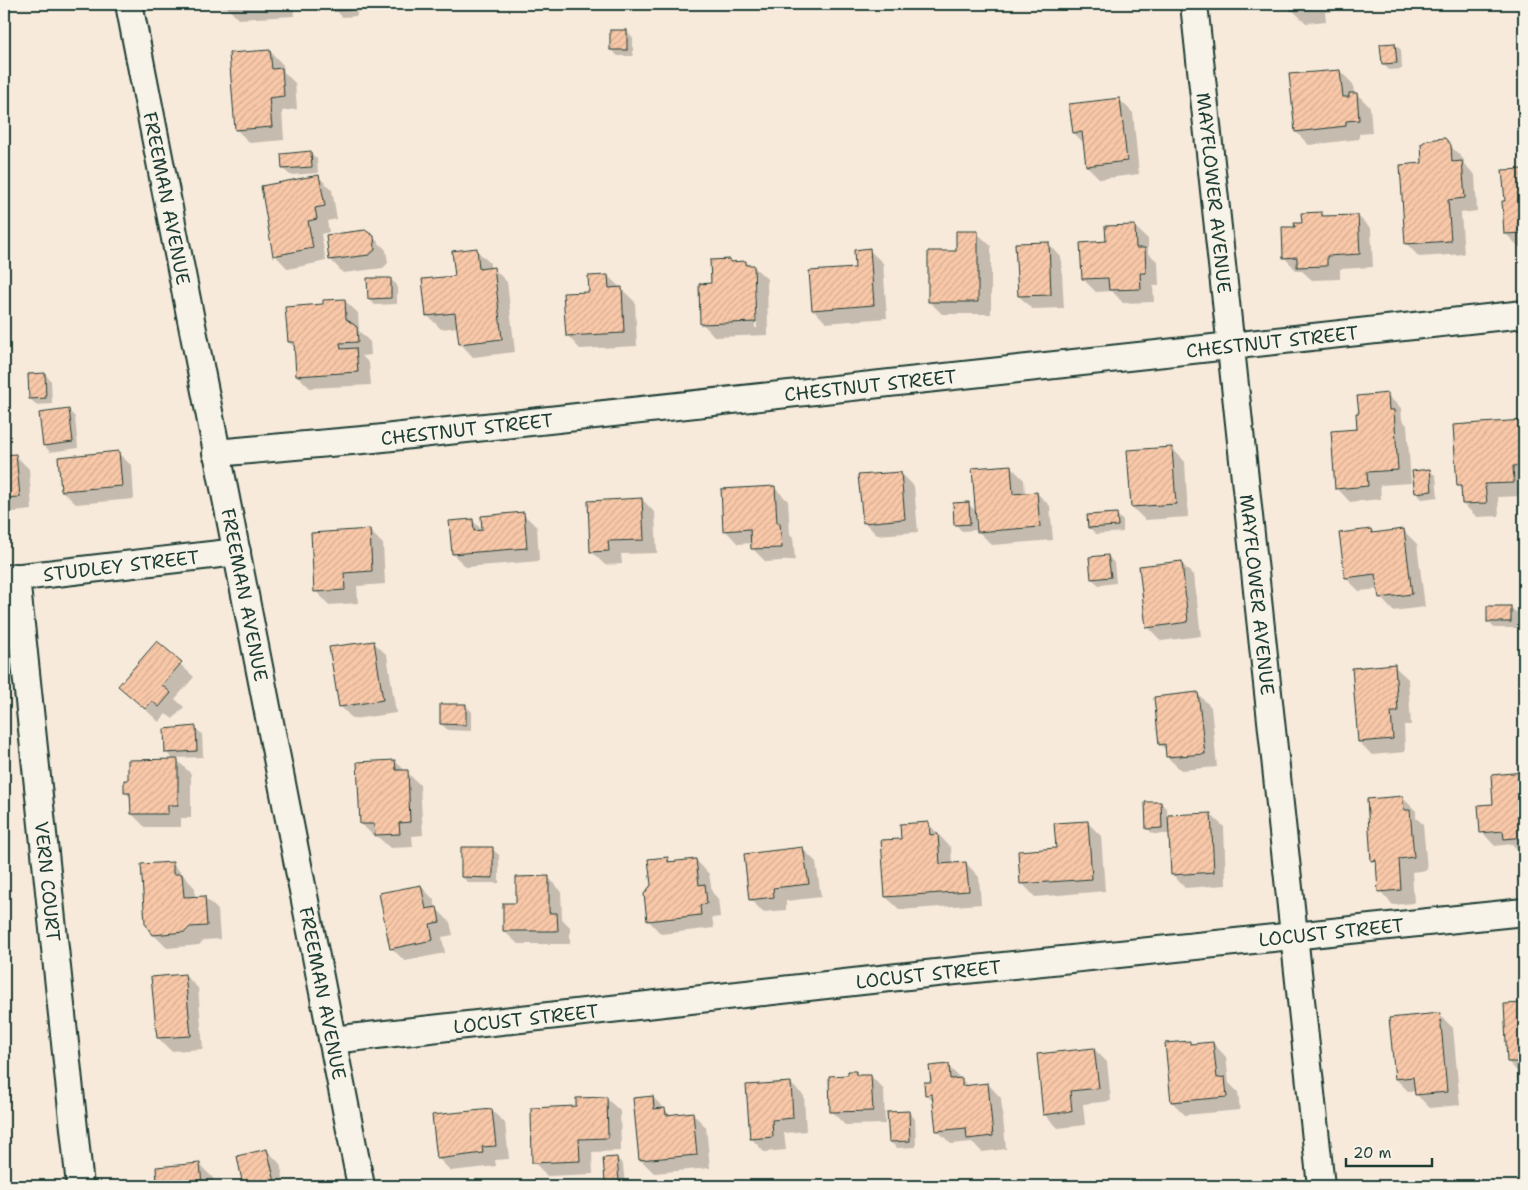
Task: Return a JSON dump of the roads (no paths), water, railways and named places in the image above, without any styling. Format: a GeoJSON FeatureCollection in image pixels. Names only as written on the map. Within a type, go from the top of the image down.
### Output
{"type":"FeatureCollection","features":[{"type":"Feature","properties":{"kind":"street","name":"FREEMAN AVENUE"},"geometry":{"type":"LineString","coordinates":[[129,4],[361,1186]]}},
{"type":"Feature","properties":{"kind":"street","name":"MAYFLOWER AVENUE"},"geometry":{"type":"LineString","coordinates":[[1194,4],[1321,1186]]}},
{"type":"Feature","properties":{"kind":"street","name":"CHESTNUT STREET"},"geometry":{"type":"LineString","coordinates":[[216,453],[383,438],[1524,314]]}},
{"type":"Feature","properties":{"kind":"street","name":"STUDLEY STREET"},"geometry":{"type":"LineString","coordinates":[[10,578],[237,552]]}},
{"type":"Feature","properties":{"kind":"street","name":"VERN COURT"},"geometry":{"type":"LineString","coordinates":[[10,578],[80,1186]]}},
{"type":"Feature","properties":{"kind":"street","name":"LOCUST STREET"},"geometry":{"type":"LineString","coordinates":[[332,1040],[889,978],[1524,912]]}}]}
